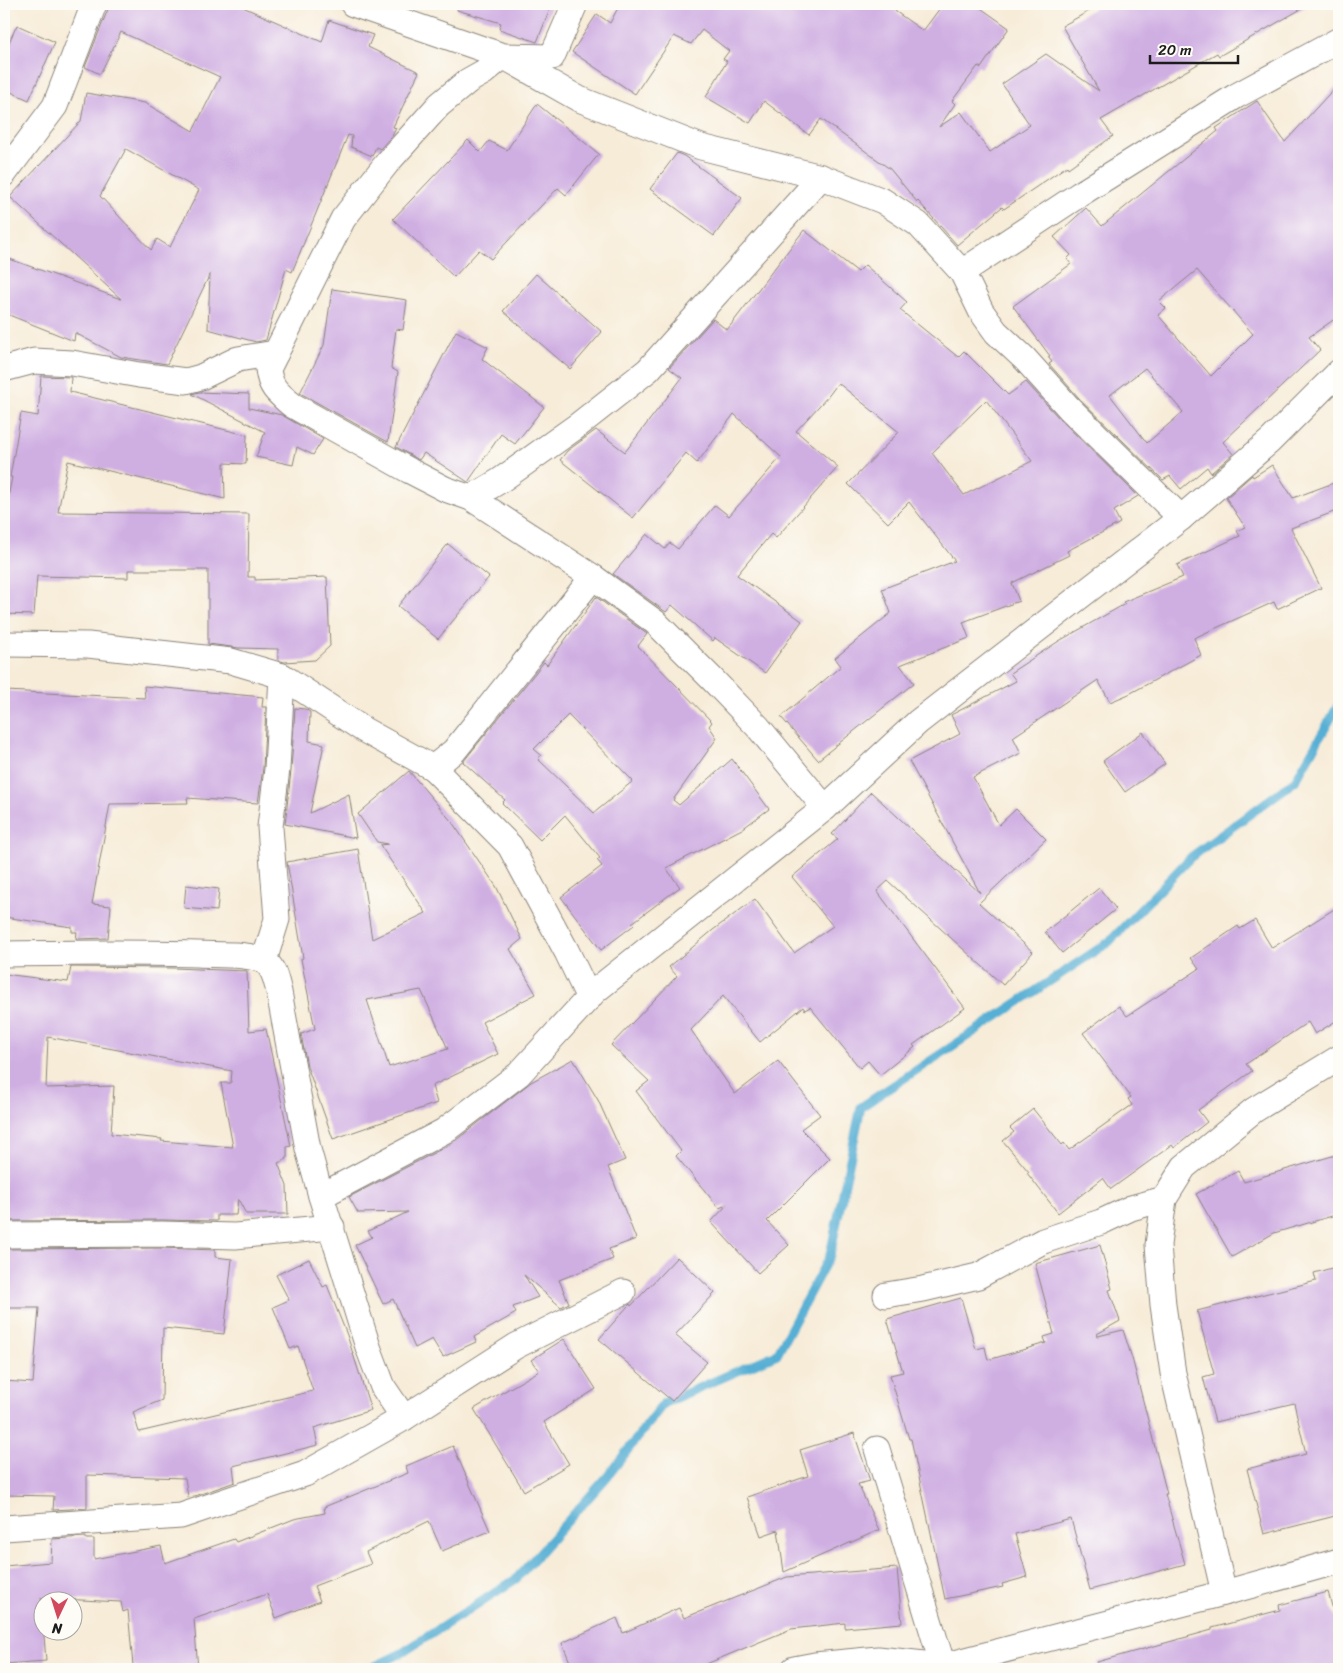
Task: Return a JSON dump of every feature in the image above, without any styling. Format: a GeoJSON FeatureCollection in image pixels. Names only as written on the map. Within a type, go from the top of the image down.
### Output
{"type":"FeatureCollection","features":[{"type":"Feature","properties":{"kind":"street"},"geometry":{"type":"LineString","coordinates":[[4,174],[55,106],[94,4]]}},
{"type":"Feature","properties":{"kind":"street"},"geometry":{"type":"LineString","coordinates":[[353,4],[388,10],[503,56],[579,99],[701,147],[821,177],[883,201],[918,224],[962,272],[981,312],[996,332],[1025,359],[1069,408],[1181,518]]}},
{"type":"Feature","properties":{"kind":"street"},"geometry":{"type":"LineString","coordinates":[[575,4],[552,57],[503,56],[439,105],[387,163],[343,219],[268,369],[269,382],[292,405],[410,471],[471,498],[592,577],[655,622],[758,728],[825,808]]}},
{"type":"Feature","properties":{"kind":"street"},"geometry":{"type":"LineString","coordinates":[[962,272],[1080,194],[1236,96],[1339,40]]}},
{"type":"Feature","properties":{"kind":"street"},"geometry":{"type":"LineString","coordinates":[[471,498],[501,480],[577,426],[648,370],[821,177]]}},
{"type":"Feature","properties":{"kind":"street"},"geometry":{"type":"LineString","coordinates":[[4,369],[34,361],[72,364],[186,381],[201,377],[238,358],[276,353]]}},
{"type":"Feature","properties":{"kind":"street"},"geometry":{"type":"LineString","coordinates":[[322,1196],[444,1131],[518,1074],[603,985],[825,808],[918,722],[1181,518],[1270,441],[1339,372]]}},
{"type":"Feature","properties":{"kind":"street"},"geometry":{"type":"LineString","coordinates":[[433,768],[454,751],[592,577]]}},
{"type":"Feature","properties":{"kind":"street"},"geometry":{"type":"LineString","coordinates":[[4,644],[88,645],[232,660],[282,676],[364,730],[433,768],[510,846],[567,952],[589,998]]}},
{"type":"Feature","properties":{"kind":"street"},"geometry":{"type":"LineString","coordinates":[[264,961],[277,919],[270,827],[277,768],[282,676]]}},
{"type":"Feature","properties":{"kind":"street"},"geometry":{"type":"LineString","coordinates":[[4,954],[137,952],[250,957],[264,961],[274,972],[308,1149],[368,1347],[383,1386],[404,1418]]}},
{"type":"Feature","properties":{"kind":"street"},"geometry":{"type":"LineString","coordinates":[[1224,1593],[1173,1373],[1164,1315],[1158,1245],[1164,1198],[1184,1167],[1254,1110],[1339,1058]]}},
{"type":"Feature","properties":{"kind":"street"},"geometry":{"type":"LineString","coordinates":[[886,1295],[923,1289],[978,1276],[1043,1240],[1101,1222],[1131,1208],[1164,1198]]}},
{"type":"Feature","properties":{"kind":"street"},"geometry":{"type":"LineString","coordinates":[[4,1235],[162,1234],[235,1236],[332,1227]]}},
{"type":"Feature","properties":{"kind":"street"},"geometry":{"type":"LineString","coordinates":[[4,1528],[181,1516],[305,1474],[404,1418],[516,1346],[623,1292]]}},
{"type":"Feature","properties":{"kind":"street"},"geometry":{"type":"LineString","coordinates":[[877,1449],[943,1666]]}},
{"type":"Feature","properties":{"kind":"street"},"geometry":{"type":"LineString","coordinates":[[794,1669],[878,1659],[943,1666],[1339,1561]]}},
{"type":"Feature","properties":{"kind":"building"},"geometry":{"type":"Polygon","coordinates":[[[110,4],[236,4],[322,42],[329,20],[373,35],[368,47],[419,72],[393,127],[396,128],[392,136],[380,149],[376,147],[372,156],[351,147],[352,136],[348,135],[292,272],[286,269],[266,340],[256,342],[208,329],[210,274],[167,364],[121,357],[75,333],[74,341],[4,313],[4,257],[121,299],[10,197],[81,121],[86,93],[145,103],[193,131],[220,77],[121,32],[100,74],[85,67],[110,4]],[[126,149],[100,196],[151,250],[157,239],[170,247],[199,190],[126,149]]]}},
{"type":"Feature","properties":{"kind":"building"},"geometry":{"type":"Polygon","coordinates":[[[458,4],[552,4],[537,42],[499,29],[501,23],[457,10],[458,4]]]}},
{"type":"Feature","properties":{"kind":"building"},"geometry":{"type":"Polygon","coordinates":[[[620,4],[885,4],[923,31],[943,4],[975,4],[1009,28],[981,68],[978,66],[952,101],[955,104],[939,127],[961,112],[990,152],[1030,125],[1002,84],[1046,54],[1099,91],[1062,26],[1102,4],[1310,4],[1219,56],[1217,53],[1101,120],[1113,136],[1068,168],[1067,166],[1004,209],[1002,207],[957,245],[917,202],[890,169],[821,119],[809,135],[764,101],[750,123],[706,97],[727,61],[723,59],[729,51],[702,30],[691,44],[674,36],[635,94],[572,52],[597,14],[610,23],[620,4]]]}},
{"type":"Feature","properties":{"kind":"building"},"geometry":{"type":"Polygon","coordinates":[[[17,25],[55,42],[29,100],[4,89],[4,53],[17,25]]]}},
{"type":"Feature","properties":{"kind":"building"},"geometry":{"type":"Polygon","coordinates":[[[1339,83],[1339,316],[1309,337],[1320,350],[1223,442],[1233,454],[1211,473],[1207,467],[1181,489],[1170,476],[1163,480],[1079,398],[1049,364],[1052,362],[1048,357],[1050,356],[1013,306],[1071,264],[1067,259],[1071,255],[1054,237],[1086,208],[1102,226],[1218,131],[1216,128],[1257,101],[1285,142],[1339,83]],[[1197,270],[1159,301],[1166,308],[1158,315],[1211,376],[1253,334],[1197,270]],[[1145,368],[1110,395],[1147,443],[1183,412],[1145,368]]]}},
{"type":"Feature","properties":{"kind":"building"},"geometry":{"type":"Polygon","coordinates":[[[537,104],[599,154],[566,195],[558,188],[491,259],[479,250],[454,277],[393,219],[468,140],[480,152],[489,141],[507,150],[537,104]]]}},
{"type":"Feature","properties":{"kind":"building"},"geometry":{"type":"Polygon","coordinates":[[[677,153],[684,156],[742,198],[714,236],[650,189],[677,153]]]}},
{"type":"Feature","properties":{"kind":"building"},"geometry":{"type":"Polygon","coordinates":[[[804,230],[858,272],[865,265],[907,302],[900,310],[958,357],[964,351],[1008,395],[1026,382],[1059,418],[1138,496],[1114,511],[1120,523],[1067,551],[1069,555],[1012,583],[1019,601],[963,622],[969,638],[900,665],[914,683],[818,760],[781,717],[841,666],[835,658],[891,613],[882,589],[955,561],[909,502],[888,523],[848,484],[899,432],[838,383],[796,431],[838,467],[776,538],[771,534],[737,575],[802,621],[765,673],[715,638],[713,641],[672,605],[666,612],[613,574],[647,534],[665,549],[670,543],[678,549],[715,505],[729,516],[781,457],[734,414],[697,463],[686,453],[633,518],[560,460],[567,451],[596,430],[625,452],[682,378],[669,368],[713,319],[727,330],[804,230]],[[986,400],[932,453],[964,495],[1032,461],[986,400]]]}},
{"type":"Feature","properties":{"kind":"building"},"geometry":{"type":"Polygon","coordinates":[[[536,274],[602,332],[570,369],[503,311],[536,274]]]}},
{"type":"Feature","properties":{"kind":"building"},"geometry":{"type":"Polygon","coordinates":[[[332,289],[407,300],[403,330],[396,329],[391,368],[398,372],[388,442],[300,393],[324,345],[332,289]]]}},
{"type":"Feature","properties":{"kind":"building"},"geometry":{"type":"Polygon","coordinates":[[[456,331],[488,347],[482,359],[544,407],[515,444],[501,434],[468,482],[424,453],[419,460],[396,447],[456,331]]]}},
{"type":"Feature","properties":{"kind":"building"},"geometry":{"type":"Polygon","coordinates":[[[41,376],[71,377],[70,392],[247,435],[246,464],[224,463],[225,499],[68,461],[58,512],[249,514],[248,577],[255,577],[255,580],[327,577],[330,646],[315,660],[284,662],[278,660],[278,649],[239,648],[208,644],[208,570],[128,570],[128,578],[37,576],[34,615],[4,614],[4,518],[12,477],[10,477],[21,413],[38,416],[41,376]]]}},
{"type":"Feature","properties":{"kind":"building"},"geometry":{"type":"Polygon","coordinates":[[[199,392],[249,394],[249,408],[282,415],[323,439],[313,455],[297,447],[293,465],[256,457],[265,432],[192,394],[199,392]]]}},
{"type":"Feature","properties":{"kind":"building"},"geometry":{"type":"Polygon","coordinates":[[[1272,465],[1293,498],[1339,481],[1339,510],[1291,528],[1321,588],[1277,609],[1274,602],[1194,638],[1201,655],[1129,694],[1110,702],[1098,680],[1013,737],[1021,753],[973,777],[999,825],[1016,809],[1046,839],[979,903],[1033,952],[1003,985],[888,881],[877,891],[965,1008],[913,1045],[915,1047],[880,1075],[868,1061],[860,1068],[810,1007],[805,1010],[803,1007],[760,1042],[723,996],[691,1030],[735,1094],[778,1061],[820,1115],[801,1129],[830,1158],[767,1221],[789,1245],[758,1273],[711,1222],[727,1205],[719,1208],[676,1156],[681,1151],[636,1091],[649,1081],[611,1045],[677,976],[669,967],[713,930],[755,899],[794,953],[833,926],[792,877],[838,839],[832,834],[871,792],[980,893],[909,761],[960,734],[951,715],[1016,681],[1010,673],[1059,641],[1125,604],[1123,602],[1183,577],[1177,565],[1240,536],[1237,531],[1245,527],[1226,498],[1252,475],[1253,477],[1272,465]]]}},
{"type":"Feature","properties":{"kind":"building"},"geometry":{"type":"Polygon","coordinates":[[[448,544],[489,577],[438,639],[398,606],[448,544]]]}},
{"type":"Feature","properties":{"kind":"building"},"geometry":{"type":"Polygon","coordinates":[[[596,597],[647,634],[638,646],[712,722],[709,726],[717,738],[673,800],[679,805],[732,759],[769,809],[742,829],[666,868],[680,887],[632,923],[634,925],[601,950],[561,897],[602,866],[597,860],[600,858],[565,815],[540,840],[502,803],[505,800],[463,762],[544,662],[547,665],[596,597]],[[568,715],[534,749],[541,755],[538,759],[594,813],[633,781],[568,715]]]}},
{"type":"Feature","properties":{"kind":"building"},"geometry":{"type":"Polygon","coordinates":[[[144,686],[263,697],[262,707],[266,707],[263,768],[258,803],[187,798],[188,803],[110,804],[92,904],[111,906],[108,938],[76,939],[77,932],[72,932],[72,927],[4,917],[4,741],[6,691],[145,698],[144,686]]]}},
{"type":"Feature","properties":{"kind":"building"},"geometry":{"type":"Polygon","coordinates":[[[295,708],[305,709],[310,712],[309,741],[324,744],[310,813],[349,794],[356,838],[285,824],[295,708]]]}},
{"type":"Feature","properties":{"kind":"building"},"geometry":{"type":"Polygon","coordinates":[[[1143,732],[1165,764],[1125,792],[1103,761],[1143,732]]]}},
{"type":"Feature","properties":{"kind":"building"},"geometry":{"type":"Polygon","coordinates":[[[409,771],[452,822],[496,886],[522,939],[510,949],[536,994],[482,1022],[498,1054],[432,1086],[437,1103],[333,1139],[307,1066],[301,1034],[315,1029],[301,959],[303,958],[287,862],[358,849],[372,939],[426,913],[380,845],[388,844],[377,842],[358,814],[409,771]],[[421,990],[367,1000],[389,1067],[448,1049],[421,990]]]}},
{"type":"Feature","properties":{"kind":"building"},"geometry":{"type":"Polygon","coordinates":[[[186,885],[219,889],[217,911],[184,908],[186,885]]]}},
{"type":"Feature","properties":{"kind":"building"},"geometry":{"type":"Polygon","coordinates":[[[1099,888],[1116,909],[1062,953],[1045,932],[1099,888]]]}},
{"type":"Feature","properties":{"kind":"building"},"geometry":{"type":"Polygon","coordinates":[[[1339,906],[1339,1019],[1315,1034],[1308,1022],[1246,1064],[1252,1071],[1198,1110],[1207,1122],[1174,1148],[1172,1145],[1111,1189],[1103,1178],[1058,1213],[1027,1173],[1029,1172],[1003,1141],[1014,1132],[1010,1128],[1033,1109],[1062,1145],[1064,1143],[1069,1150],[1132,1105],[1128,1099],[1131,1097],[1083,1033],[1119,1006],[1127,1016],[1199,969],[1191,958],[1238,926],[1240,929],[1255,920],[1272,948],[1339,906]]]}},
{"type":"Feature","properties":{"kind":"building"},"geometry":{"type":"Polygon","coordinates":[[[71,967],[247,971],[249,1031],[266,1029],[291,1146],[287,1147],[287,1159],[278,1163],[287,1186],[288,1214],[246,1214],[238,1199],[236,1215],[217,1215],[217,1221],[4,1221],[4,974],[68,982],[71,967]],[[48,1037],[46,1088],[114,1086],[111,1134],[162,1139],[161,1141],[233,1147],[221,1083],[231,1083],[232,1071],[48,1037]]]}},
{"type":"Feature","properties":{"kind":"building"},"geometry":{"type":"Polygon","coordinates":[[[573,1059],[598,1100],[625,1160],[608,1167],[636,1239],[609,1249],[613,1259],[559,1280],[569,1303],[561,1307],[524,1275],[538,1297],[513,1307],[516,1313],[474,1337],[476,1342],[443,1357],[432,1339],[415,1348],[393,1299],[383,1304],[355,1245],[372,1237],[368,1231],[408,1212],[358,1213],[349,1197],[451,1144],[531,1082],[573,1059]]]}},
{"type":"Feature","properties":{"kind":"building"},"geometry":{"type":"Polygon","coordinates":[[[1339,1154],[1339,1214],[1274,1233],[1232,1257],[1196,1194],[1238,1171],[1244,1182],[1339,1154]]]}},
{"type":"Feature","properties":{"kind":"building"},"geometry":{"type":"Polygon","coordinates":[[[1100,1245],[1112,1289],[1109,1290],[1120,1321],[1097,1334],[1098,1336],[1123,1330],[1132,1358],[1167,1494],[1165,1494],[1185,1564],[1090,1590],[1071,1519],[1015,1534],[1027,1577],[1002,1584],[1003,1587],[945,1599],[911,1439],[909,1439],[890,1375],[903,1372],[887,1319],[961,1298],[976,1349],[985,1347],[988,1360],[1046,1343],[1044,1337],[1054,1334],[1035,1263],[1100,1245]]]}},
{"type":"Feature","properties":{"kind":"building"},"geometry":{"type":"Polygon","coordinates":[[[162,1248],[215,1250],[215,1257],[232,1259],[224,1334],[163,1328],[162,1400],[133,1412],[139,1432],[313,1391],[298,1346],[290,1349],[273,1307],[289,1300],[276,1275],[309,1259],[323,1287],[327,1285],[347,1335],[371,1410],[314,1428],[318,1445],[233,1466],[235,1482],[195,1496],[188,1497],[185,1478],[87,1475],[87,1508],[53,1510],[54,1496],[4,1495],[4,1381],[33,1383],[39,1308],[4,1308],[4,1249],[162,1248]]]}},
{"type":"Feature","properties":{"kind":"building"},"geometry":{"type":"Polygon","coordinates":[[[677,1257],[715,1293],[675,1335],[707,1362],[672,1401],[599,1339],[628,1306],[630,1304],[631,1306],[677,1257]]]}},
{"type":"Feature","properties":{"kind":"building"},"geometry":{"type":"Polygon","coordinates":[[[1339,1266],[1339,1515],[1264,1534],[1247,1469],[1306,1454],[1294,1403],[1215,1422],[1203,1377],[1214,1374],[1197,1311],[1316,1281],[1314,1273],[1339,1266]]]}},
{"type":"Feature","properties":{"kind":"building"},"geometry":{"type":"Polygon","coordinates":[[[564,1339],[596,1389],[544,1422],[569,1464],[524,1491],[474,1409],[539,1371],[531,1360],[564,1339]]]}},
{"type":"Feature","properties":{"kind":"building"},"geometry":{"type":"Polygon","coordinates":[[[854,1433],[870,1481],[858,1484],[879,1530],[784,1572],[778,1530],[761,1536],[747,1497],[808,1476],[800,1450],[854,1433]]]}},
{"type":"Feature","properties":{"kind":"building"},"geometry":{"type":"Polygon","coordinates":[[[453,1446],[490,1531],[442,1551],[429,1521],[366,1552],[371,1564],[314,1586],[320,1601],[276,1618],[267,1594],[194,1619],[198,1669],[137,1669],[136,1666],[133,1666],[128,1610],[123,1612],[121,1602],[82,1600],[82,1590],[32,1590],[32,1640],[44,1640],[46,1661],[4,1664],[4,1566],[51,1562],[52,1539],[86,1537],[86,1539],[94,1539],[94,1559],[161,1546],[165,1563],[234,1539],[236,1542],[294,1519],[325,1513],[324,1507],[408,1473],[406,1466],[453,1446]]]}},
{"type":"Feature","properties":{"kind":"building"},"geometry":{"type":"Polygon","coordinates":[[[897,1568],[902,1623],[845,1628],[845,1623],[791,1629],[694,1669],[573,1669],[562,1643],[617,1618],[623,1633],[679,1608],[684,1618],[787,1577],[897,1568]]]}},
{"type":"Feature","properties":{"kind":"building"},"geometry":{"type":"Polygon","coordinates":[[[1328,1592],[1339,1631],[1339,1669],[1098,1669],[1097,1662],[1280,1610],[1279,1605],[1328,1592]]]}},
{"type":"Feature","properties":{"kind":"waterway"},"geometry":{"type":"LineString","coordinates":[[369,1669],[402,1653],[516,1579],[607,1477],[664,1403],[777,1354],[830,1255],[861,1107],[1109,942],[1191,857],[1295,781],[1339,704]]}}]}
